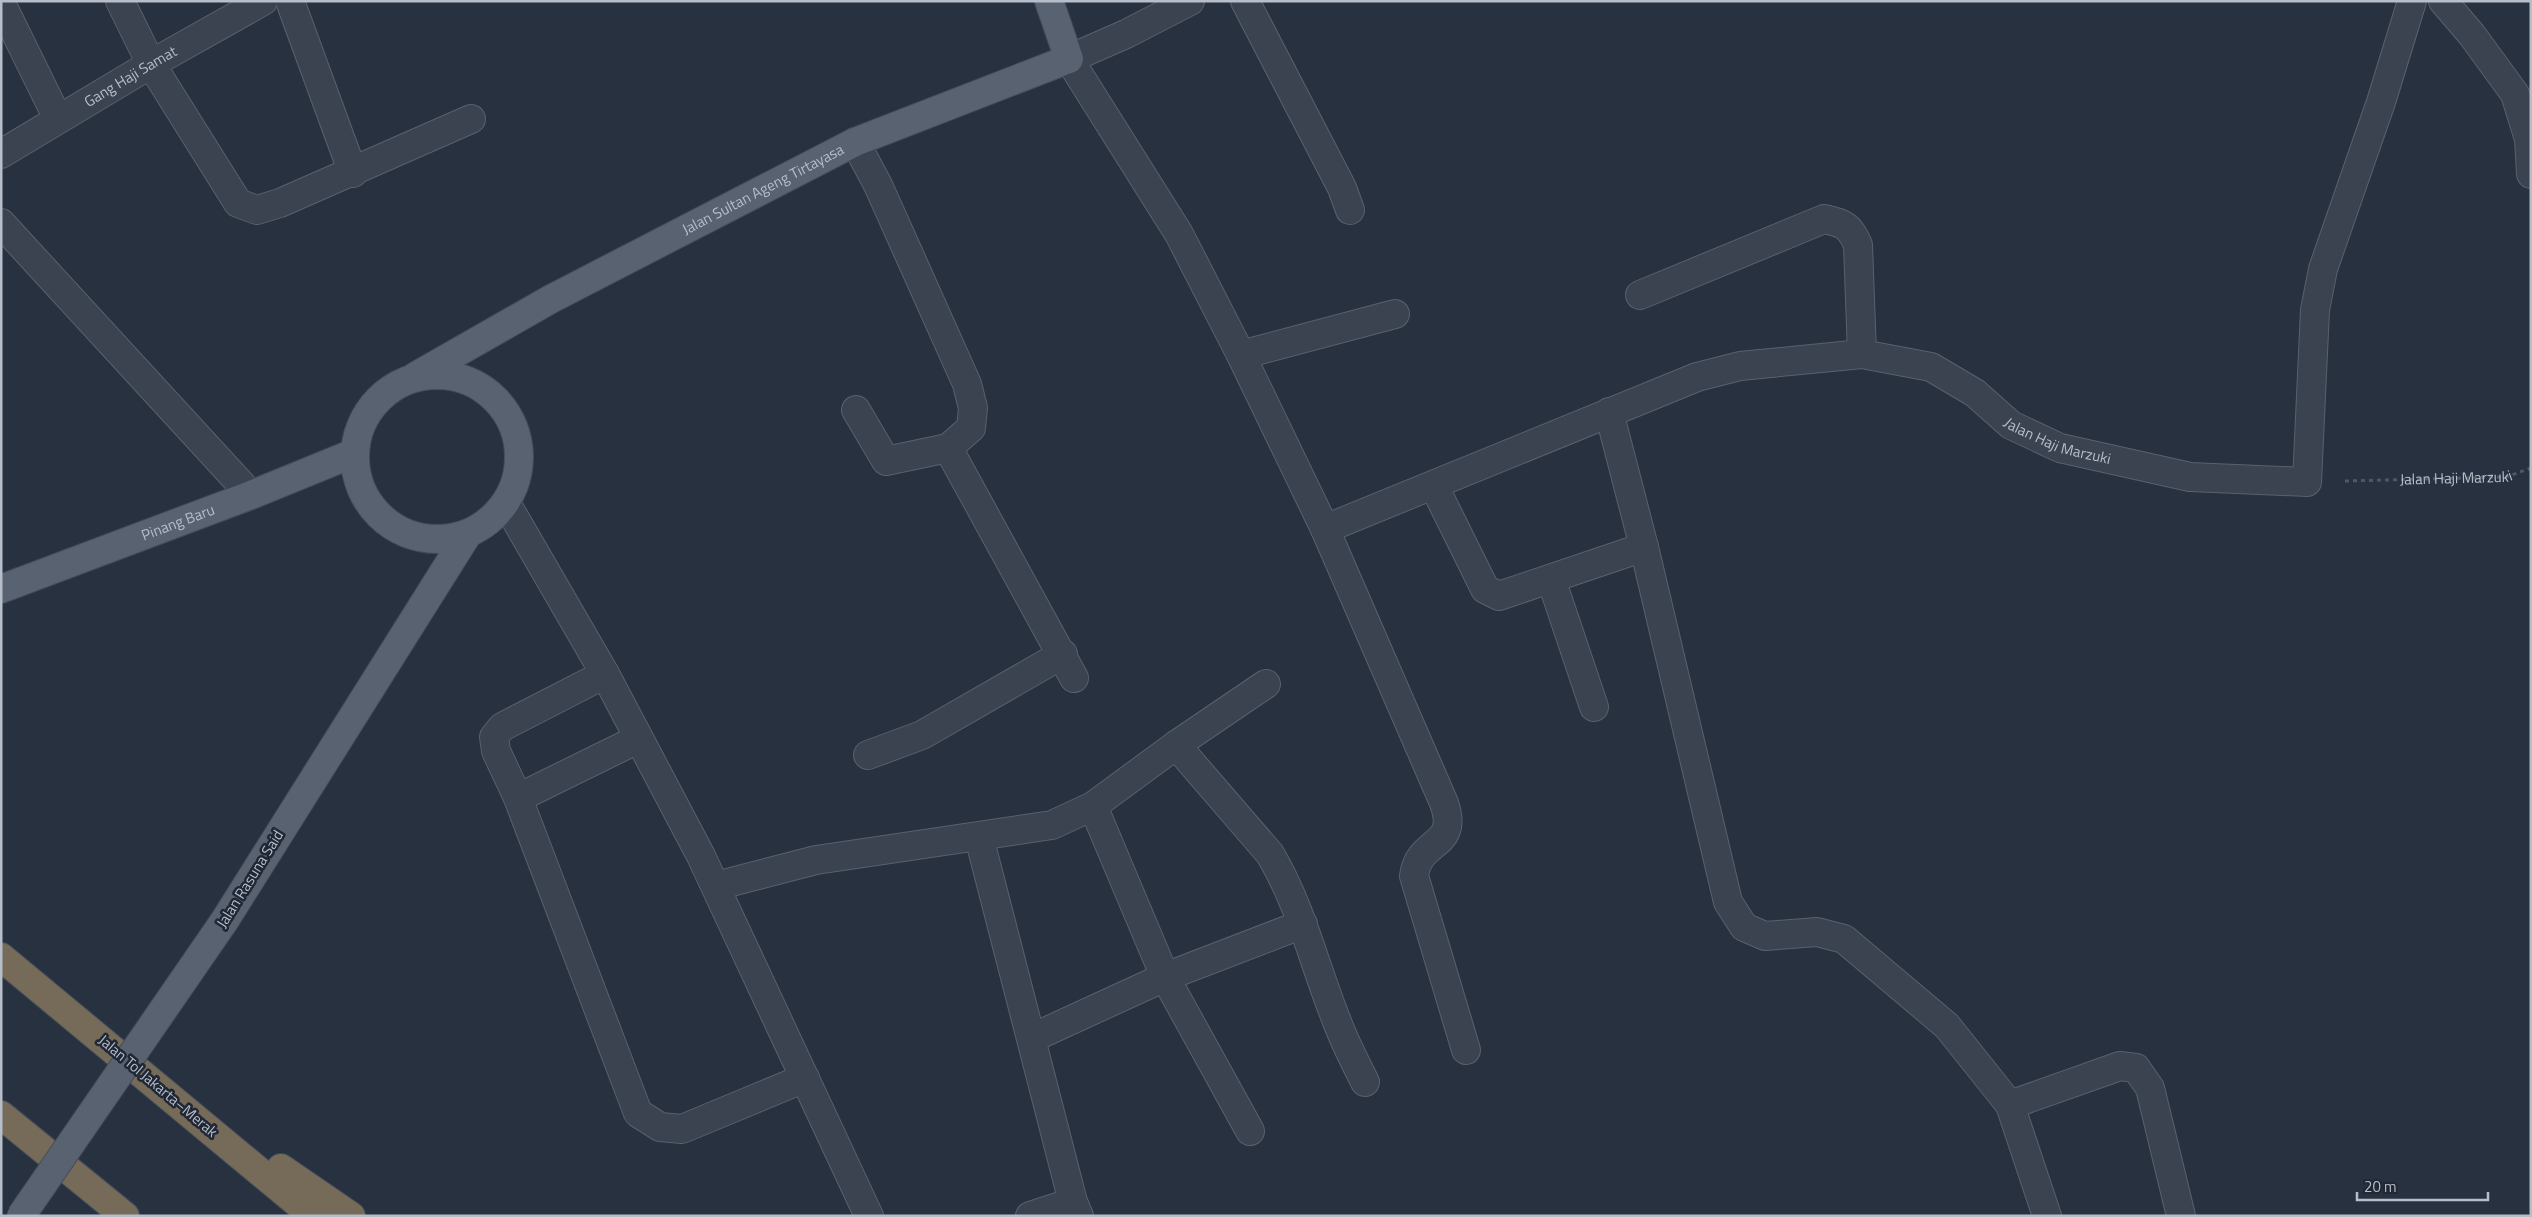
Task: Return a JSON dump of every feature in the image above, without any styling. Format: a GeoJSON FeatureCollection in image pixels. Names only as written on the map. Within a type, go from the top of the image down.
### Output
{"type":"FeatureCollection","features":[{"type":"Feature","properties":{"kind":"highway","name":"Jalan Tol Jakarta–Merak"},"geometry":{"type":"LineString","coordinates":[[1,957],[313,1216]]}},
{"type":"Feature","properties":{"kind":"highway"},"geometry":{"type":"LineString","coordinates":[[157,1086],[351,1216]]}},
{"type":"Feature","properties":{"kind":"highway"},"geometry":{"type":"LineString","coordinates":[[1,1115],[125,1216]]}},
{"type":"Feature","properties":{"kind":"highway"},"geometry":{"type":"LineString","coordinates":[[84,1184],[111,1216]]}},
{"type":"Feature","properties":{"kind":"main road"},"geometry":{"type":"LineString","coordinates":[[1049,1],[1069,58]]}},
{"type":"Feature","properties":{"kind":"main road","name":"Jalan Sultan Ageng Tirtayasa"},"geometry":{"type":"LineString","coordinates":[[416,376],[551,299],[855,142],[1069,58]]}},
{"type":"Feature","properties":{"kind":"main road"},"geometry":{"type":"LineString","coordinates":[[450,374],[481,386],[504,408],[518,440],[519,472],[506,503],[489,522],[467,535],[435,540],[403,532],[377,514],[359,486],[354,453],[359,428],[372,404],[392,386],[416,376],[450,374]]}},
{"type":"Feature","properties":{"kind":"main road","name":"Pinang Baru"},"geometry":{"type":"LineString","coordinates":[[1,589],[251,495],[354,453]]}},
{"type":"Feature","properties":{"kind":"main road","name":"Jalan Rasuna Said"},"geometry":{"type":"LineString","coordinates":[[21,1216],[225,920],[467,535]]}},
{"type":"Feature","properties":{"kind":"street"},"geometry":{"type":"LineString","coordinates":[[120,1],[151,64],[238,203],[257,210],[280,204],[353,173],[471,119]]}},
{"type":"Feature","properties":{"kind":"street","name":"Gang Haji Samat"},"geometry":{"type":"LineString","coordinates":[[1,154],[151,64],[263,1]]}},
{"type":"Feature","properties":{"kind":"street"},"geometry":{"type":"LineString","coordinates":[[290,1],[353,173]]}},
{"type":"Feature","properties":{"kind":"street"},"geometry":{"type":"LineString","coordinates":[[1190,1],[1126,34],[1069,58],[1179,234],[1241,355],[1325,529],[1450,819],[1447,832],[1421,856],[1415,865],[1414,876],[1466,1050]]}},
{"type":"Feature","properties":{"kind":"street"},"geometry":{"type":"LineString","coordinates":[[1245,1],[1342,188],[1350,210]]}},
{"type":"Feature","properties":{"kind":"street"},"geometry":{"type":"LineString","coordinates":[[2307,482],[2315,310],[2323,269],[2381,102],[2412,1]]}},
{"type":"Feature","properties":{"kind":"street"},"geometry":{"type":"LineString","coordinates":[[2443,1],[2472,35],[2515,94],[2529,139],[2531,174]]}},
{"type":"Feature","properties":{"kind":"street"},"geometry":{"type":"LineString","coordinates":[[1,3],[58,119]]}},
{"type":"Feature","properties":{"kind":"street"},"geometry":{"type":"LineString","coordinates":[[855,142],[878,185],[967,384],[973,408],[971,428],[948,448],[886,461],[856,410]]}},
{"type":"Feature","properties":{"kind":"street"},"geometry":{"type":"LineString","coordinates":[[1640,295],[1824,219],[1841,222],[1852,232],[1858,245],[1862,354]]}},
{"type":"Feature","properties":{"kind":"street"},"geometry":{"type":"LineString","coordinates":[[1,223],[251,495]]}},
{"type":"Feature","properties":{"kind":"street"},"geometry":{"type":"LineString","coordinates":[[1241,355],[1395,314]]}},
{"type":"Feature","properties":{"kind":"street","name":"Jalan Haji Marzuki"},"geometry":{"type":"LineString","coordinates":[[1325,529],[1697,377],[1740,366],[1862,354],[1931,367],[1975,393],[2011,425],[2060,448],[2190,477],[2307,482]]}},
{"type":"Feature","properties":{"kind":"street"},"geometry":{"type":"LineString","coordinates":[[1609,412],[1644,547],[1728,902],[1744,927],[1765,936],[1817,932],[1844,939],[1947,1026],[2010,1105],[2048,1216]]}},
{"type":"Feature","properties":{"kind":"street"},"geometry":{"type":"LineString","coordinates":[[868,755],[922,734],[1069,666],[948,448]]}},
{"type":"Feature","properties":{"kind":"street"},"geometry":{"type":"LineString","coordinates":[[1434,486],[1485,590],[1499,596],[1644,547]]}},
{"type":"Feature","properties":{"kind":"street"},"geometry":{"type":"LineString","coordinates":[[506,503],[605,674],[716,886],[869,1216]]}},
{"type":"Feature","properties":{"kind":"street"},"geometry":{"type":"LineString","coordinates":[[1551,579],[1594,707]]}},
{"type":"Feature","properties":{"kind":"street"},"geometry":{"type":"LineString","coordinates":[[605,674],[502,727],[494,737],[496,751],[518,798],[638,1112],[660,1127],[682,1129],[806,1078]]}},
{"type":"Feature","properties":{"kind":"street"},"geometry":{"type":"LineString","coordinates":[[716,886],[816,860],[979,838],[1052,825],[1092,806],[1176,744],[1266,684]]}},
{"type":"Feature","properties":{"kind":"street"},"geometry":{"type":"LineString","coordinates":[[518,798],[638,739]]}},
{"type":"Feature","properties":{"kind":"street"},"geometry":{"type":"LineString","coordinates":[[1176,744],[1270,854],[1281,873],[1303,924],[1336,1020],[1365,1082]]}},
{"type":"Feature","properties":{"kind":"street"},"geometry":{"type":"LineString","coordinates":[[1092,806],[1165,977],[1250,1131]]}},
{"type":"Feature","properties":{"kind":"street"},"geometry":{"type":"LineString","coordinates":[[979,838],[1076,1209],[1030,1216]]}},
{"type":"Feature","properties":{"kind":"street"},"geometry":{"type":"LineString","coordinates":[[1032,1038],[1165,977],[1303,924]]}},
{"type":"Feature","properties":{"kind":"street"},"geometry":{"type":"LineString","coordinates":[[2010,1105],[2120,1066],[2136,1068],[2150,1088],[2181,1216]]}},
{"type":"Feature","properties":{"kind":"path","name":"Jalan Haji Marzuki"},"geometry":{"type":"LineString","coordinates":[[2307,482],[2506,477],[2531,468]]}}]}
